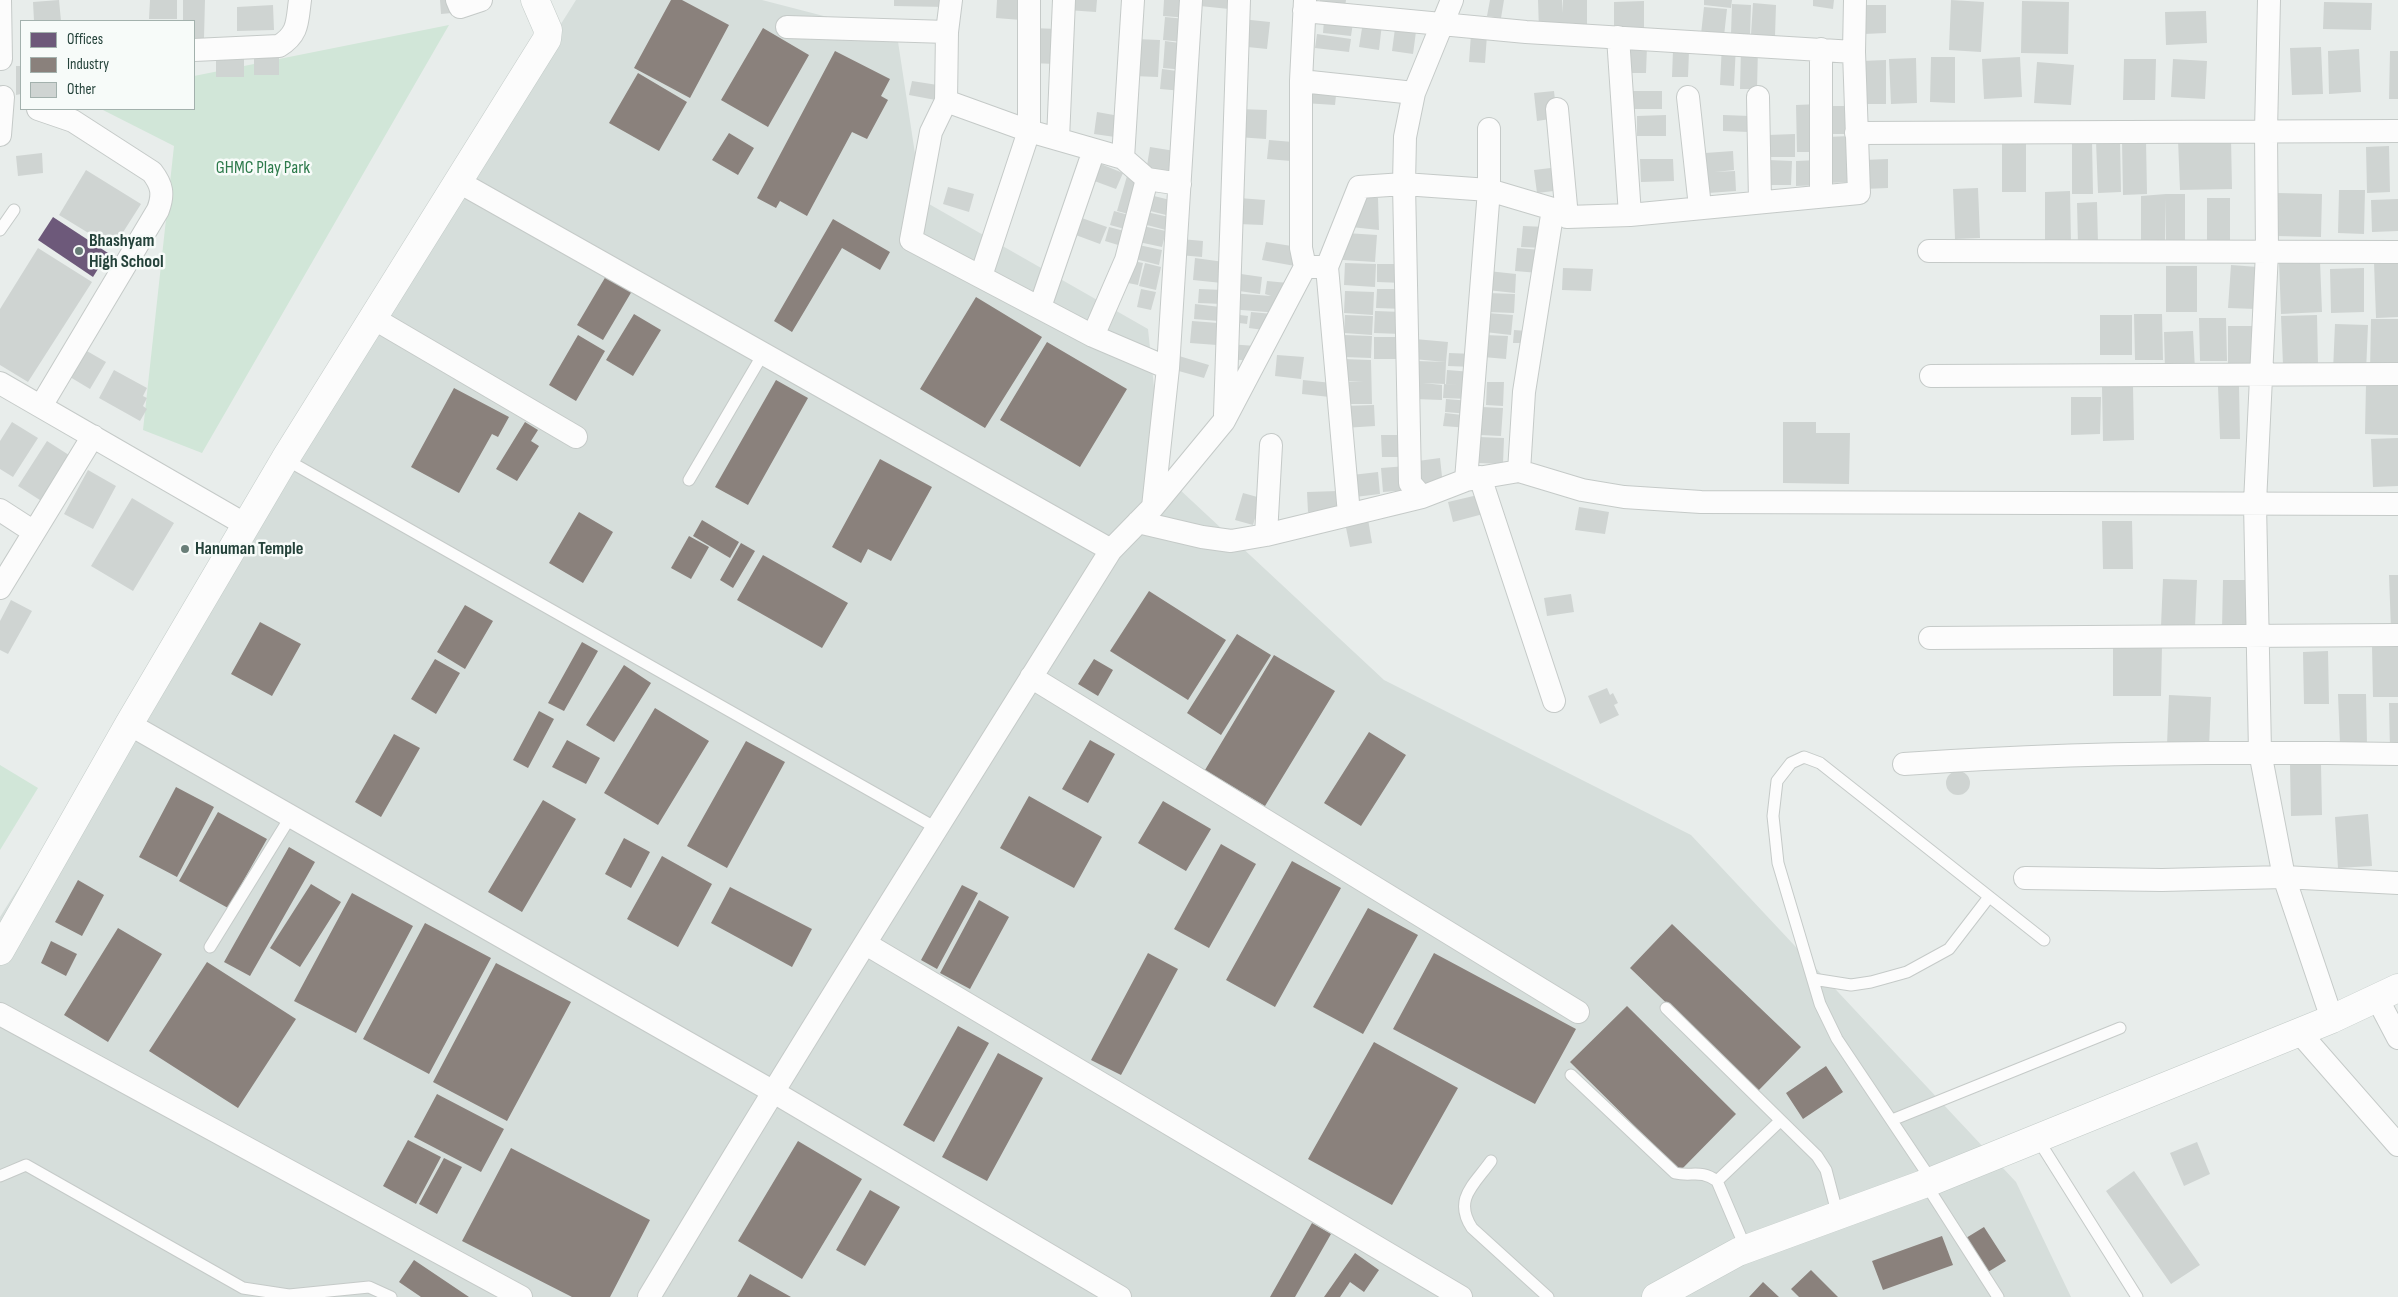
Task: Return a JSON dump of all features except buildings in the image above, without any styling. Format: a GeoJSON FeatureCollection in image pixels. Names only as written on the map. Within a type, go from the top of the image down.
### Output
{"type":"FeatureCollection","features":[{"type":"Feature","properties":{"kind":"street"},"geometry":{"type":"LineString","coordinates":[[0,0],[8,59]]}},
{"type":"Feature","properties":{"kind":"street"},"geometry":{"type":"LineString","coordinates":[[195,50],[279,46],[289,40],[296,28],[300,0]]}},
{"type":"Feature","properties":{"kind":"street"},"geometry":{"type":"LineString","coordinates":[[457,0],[460,7],[481,0]]}},
{"type":"Feature","properties":{"kind":"street"},"geometry":{"type":"LineString","coordinates":[[0,952],[129,724],[285,459],[459,182],[549,34],[535,0]]}},
{"type":"Feature","properties":{"kind":"street"},"geometry":{"type":"LineString","coordinates":[[951,0],[947,32],[946,101],[931,132],[911,240],[1093,336],[1168,368]]}},
{"type":"Feature","properties":{"kind":"street"},"geometry":{"type":"LineString","coordinates":[[980,276],[1029,131],[1029,0]]}},
{"type":"Feature","properties":{"kind":"street"},"geometry":{"type":"LineString","coordinates":[[1058,139],[1064,0]]}},
{"type":"Feature","properties":{"kind":"street"},"geometry":{"type":"LineString","coordinates":[[1124,158],[1133,0]]}},
{"type":"Feature","properties":{"kind":"street"},"geometry":{"type":"LineString","coordinates":[[1145,515],[1168,368],[1191,0]]}},
{"type":"Feature","properties":{"kind":"street"},"geometry":{"type":"LineString","coordinates":[[1224,420],[1239,0]]}},
{"type":"Feature","properties":{"kind":"street"},"geometry":{"type":"LineString","coordinates":[[1422,497],[1410,483],[1404,137],[1414,93],[1452,0]]}},
{"type":"Feature","properties":{"kind":"street"},"geometry":{"type":"LineString","coordinates":[[649,1297],[772,1091],[866,944],[1111,550],[1145,515],[1224,420],[1316,267],[1359,187],[1404,184],[1489,190],[1560,213],[1630,215],[1859,192],[1854,52],[1855,0]]}},
{"type":"Feature","properties":{"kind":"street"},"geometry":{"type":"LineString","coordinates":[[2269,0],[2266,131],[2267,252],[2263,375],[2255,503],[2256,634],[2260,752],[2284,877],[2332,1019]]}},
{"type":"Feature","properties":{"kind":"street"},"geometry":{"type":"LineString","coordinates":[[1349,514],[1316,267],[1301,248],[1301,80],[1304,5],[1526,32],[1854,52]]}},
{"type":"Feature","properties":{"kind":"street"},"geometry":{"type":"LineString","coordinates":[[787,27],[947,32]]}},
{"type":"Feature","properties":{"kind":"street"},"geometry":{"type":"LineString","coordinates":[[1618,37],[1630,215]]}},
{"type":"Feature","properties":{"kind":"street"},"geometry":{"type":"LineString","coordinates":[[1821,49],[1821,196]]}},
{"type":"Feature","properties":{"kind":"street"},"geometry":{"type":"LineString","coordinates":[[1301,80],[1414,93]]}},
{"type":"Feature","properties":{"kind":"street"},"geometry":{"type":"LineString","coordinates":[[1688,97],[1700,207]]}},
{"type":"Feature","properties":{"kind":"street"},"geometry":{"type":"LineString","coordinates":[[1758,97],[1760,201]]}},
{"type":"Feature","properties":{"kind":"street"},"geometry":{"type":"LineString","coordinates":[[0,135],[8,99]]}},
{"type":"Feature","properties":{"kind":"street"},"geometry":{"type":"LineString","coordinates":[[946,101],[1029,131],[1124,158],[1148,179],[1180,184]]}},
{"type":"Feature","properties":{"kind":"street"},"geometry":{"type":"LineString","coordinates":[[1519,471],[1524,392],[1560,213],[1556,109]]}},
{"type":"Feature","properties":{"kind":"street"},"geometry":{"type":"LineString","coordinates":[[41,110],[73,121],[152,172],[160,183],[162,192],[158,210],[41,406]]}},
{"type":"Feature","properties":{"kind":"street"},"geometry":{"type":"LineString","coordinates":[[1489,129],[1489,190],[1473,479],[1554,701]]}},
{"type":"Feature","properties":{"kind":"street"},"geometry":{"type":"LineString","coordinates":[[1856,133],[2398,130]]}},
{"type":"Feature","properties":{"kind":"street"},"geometry":{"type":"LineString","coordinates":[[1040,307],[1094,150]]}},
{"type":"Feature","properties":{"kind":"street"},"geometry":{"type":"LineString","coordinates":[[1093,336],[1126,260],[1148,179]]}},
{"type":"Feature","properties":{"kind":"street"},"geometry":{"type":"LineString","coordinates":[[459,182],[1111,550]]}},
{"type":"Feature","properties":{"kind":"street"},"geometry":{"type":"LineString","coordinates":[[1929,251],[2398,252]]}},
{"type":"Feature","properties":{"kind":"street"},"geometry":{"type":"LineString","coordinates":[[373,318],[576,437]]}},
{"type":"Feature","properties":{"kind":"street"},"geometry":{"type":"LineString","coordinates":[[1931,376],[2398,374]]}},
{"type":"Feature","properties":{"kind":"street"},"geometry":{"type":"LineString","coordinates":[[2,389],[41,406],[246,525]]}},
{"type":"Feature","properties":{"kind":"street"},"geometry":{"type":"LineString","coordinates":[[0,588],[92,436]]}},
{"type":"Feature","properties":{"kind":"street"},"geometry":{"type":"LineString","coordinates":[[1266,535],[1271,445]]}},
{"type":"Feature","properties":{"kind":"street"},"geometry":{"type":"LineString","coordinates":[[1145,515],[1202,537],[1231,541],[1266,535],[1422,497],[1473,479],[1519,471],[1582,490],[1624,497],[1701,502],[2398,504]]}},
{"type":"Feature","properties":{"kind":"street"},"geometry":{"type":"LineString","coordinates":[[0,510],[34,532]]}},
{"type":"Feature","properties":{"kind":"street"},"geometry":{"type":"LineString","coordinates":[[1930,638],[2256,634],[2398,635]]}},
{"type":"Feature","properties":{"kind":"street"},"geometry":{"type":"LineString","coordinates":[[1031,677],[1578,1012]]}},
{"type":"Feature","properties":{"kind":"street"},"geometry":{"type":"LineString","coordinates":[[129,724],[772,1091],[1120,1297]]}},
{"type":"Feature","properties":{"kind":"street"},"geometry":{"type":"LineString","coordinates":[[1904,764],[2008,758],[2260,752],[2398,754]]}},
{"type":"Feature","properties":{"kind":"street"},"geometry":{"type":"LineString","coordinates":[[2026,878],[2162,880],[2284,877],[2398,883]]}},
{"type":"Feature","properties":{"kind":"street"},"geometry":{"type":"LineString","coordinates":[[866,944],[1461,1297]]}},
{"type":"Feature","properties":{"kind":"street"},"geometry":{"type":"LineString","coordinates":[[1656,1297],[1746,1249],[1929,1182],[2332,1019],[2388,993],[2398,1038]]}},
{"type":"Feature","properties":{"kind":"street"},"geometry":{"type":"LineString","coordinates":[[0,1014],[521,1297]]}},
{"type":"Feature","properties":{"kind":"street"},"geometry":{"type":"LineString","coordinates":[[2299,1032],[2394,1135]]}},
{"type":"Feature","properties":{"kind":"lane"},"geometry":{"type":"LineString","coordinates":[[0,230],[14,210]]}},
{"type":"Feature","properties":{"kind":"lane"},"geometry":{"type":"LineString","coordinates":[[688,480],[763,354]]}},
{"type":"Feature","properties":{"kind":"lane"},"geometry":{"type":"LineString","coordinates":[[285,459],[938,829]]}},
{"type":"Feature","properties":{"kind":"lane"},"geometry":{"type":"LineString","coordinates":[[1998,1297],[1892,1120],[1833,1032],[1820,1004],[1778,863],[1773,816],[1777,781],[1791,763],[1804,757],[1820,763],[2044,940]]}},
{"type":"Feature","properties":{"kind":"lane"},"geometry":{"type":"LineString","coordinates":[[210,947],[291,816]]}},
{"type":"Feature","properties":{"kind":"lane"},"geometry":{"type":"LineString","coordinates":[[1813,979],[1851,985],[1871,982],[1907,972],[1949,949],[1989,897]]}},
{"type":"Feature","properties":{"kind":"lane"},"geometry":{"type":"LineString","coordinates":[[1666,1008],[1823,1164],[1838,1216]]}},
{"type":"Feature","properties":{"kind":"lane"},"geometry":{"type":"LineString","coordinates":[[1892,1120],[2120,1028]]}},
{"type":"Feature","properties":{"kind":"lane"},"geometry":{"type":"LineString","coordinates":[[1571,1075],[1675,1173],[1684,1175],[1695,1173],[1708,1174],[1717,1181],[1746,1249]]}},
{"type":"Feature","properties":{"kind":"lane"},"geometry":{"type":"LineString","coordinates":[[1717,1181],[1780,1122]]}},
{"type":"Feature","properties":{"kind":"lane"},"geometry":{"type":"LineString","coordinates":[[2037,1138],[2137,1297]]}},
{"type":"Feature","properties":{"kind":"lane"},"geometry":{"type":"LineString","coordinates":[[1491,1161],[1465,1198],[1463,1209],[1466,1220],[1472,1228],[1548,1297]]}},
{"type":"Feature","properties":{"kind":"lane"},"geometry":{"type":"LineString","coordinates":[[0,1176],[26,1165],[242,1288],[289,1295],[369,1287],[391,1297]]}},
{"type":"Feature","properties":{"kind":"shaded area"},"geometry":{"type":"Polygon","coordinates":[[[576,0],[762,0],[897,35],[922,200],[1148,329],[1163,474],[1384,680],[1691,835],[2016,1182],[2071,1297],[0,1297],[0,917],[576,0]]]}},
{"type":"Feature","properties":{"kind":"green space","name":"GHMC Play Park"},"geometry":{"type":"Polygon","coordinates":[[[449,25],[202,453],[143,430],[174,146],[103,110],[195,110],[195,76],[449,25]]]}},
{"type":"Feature","properties":{"kind":"green space"},"geometry":{"type":"Polygon","coordinates":[[[0,765],[38,788],[0,850],[0,765]]]}},
{"type":"Feature","properties":{"kind":"place","name":"Bhashyam High School"},"geometry":{"type":"Point","coordinates":[79,251]}},
{"type":"Feature","properties":{"kind":"place","name":"Hanuman Temple"},"geometry":{"type":"Point","coordinates":[185,549]}}]}
